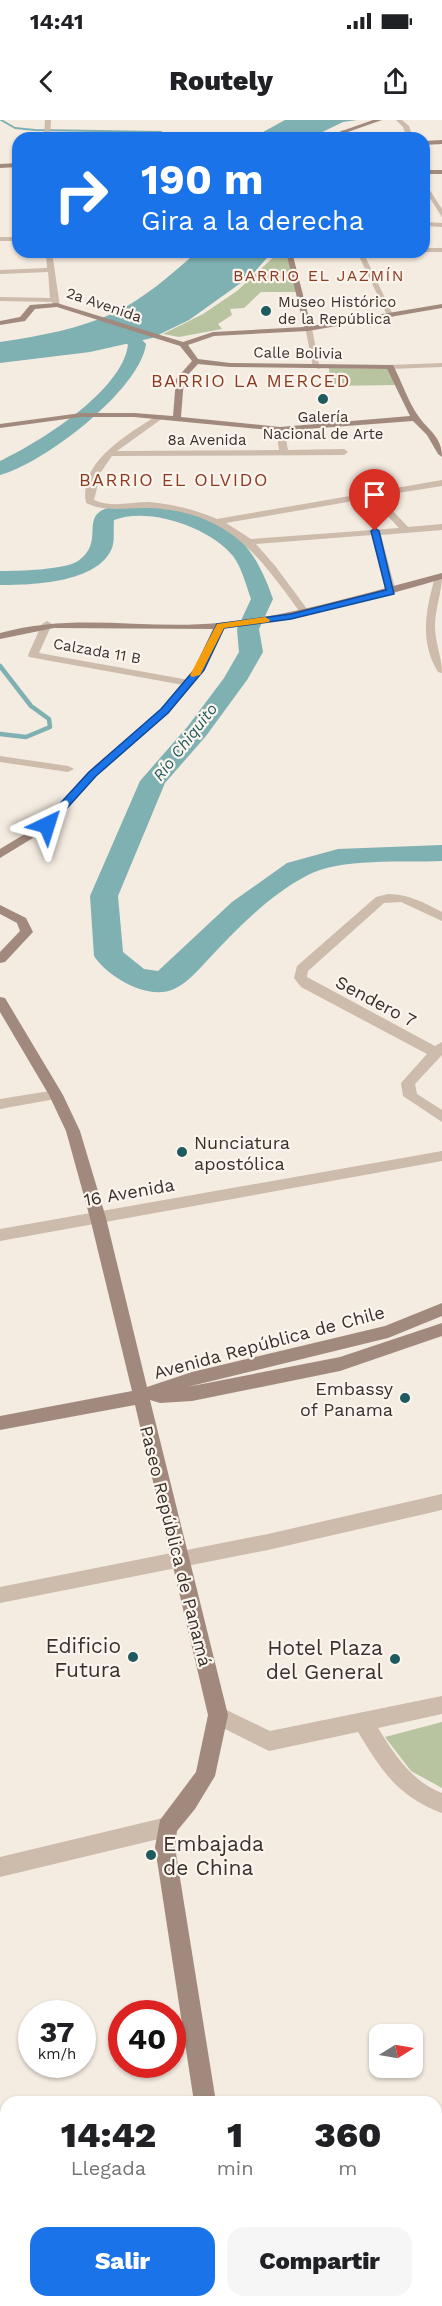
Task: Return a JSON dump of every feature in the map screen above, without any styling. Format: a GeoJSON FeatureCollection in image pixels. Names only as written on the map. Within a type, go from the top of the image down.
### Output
{"type":"FeatureCollection","features":[{"type":"Feature","properties":{"kind":"street"},"geometry":{"type":"LineString","coordinates":[[343,131],[379,120]]}},
{"type":"Feature","properties":{"kind":"street"},"geometry":{"type":"LineString","coordinates":[[399,120],[406,126],[408,132]]}},
{"type":"Feature","properties":{"kind":"street"},"geometry":{"type":"LineString","coordinates":[[430,192],[442,215]]}},
{"type":"Feature","properties":{"kind":"street"},"geometry":{"type":"LineString","coordinates":[[0,323],[22,319],[33,307],[58,304],[49,258]]}},
{"type":"Feature","properties":{"kind":"street"},"geometry":{"type":"LineString","coordinates":[[290,258],[317,367]]}},
{"type":"Feature","properties":{"kind":"street"},"geometry":{"type":"LineString","coordinates":[[363,258],[391,315]]}},
{"type":"Feature","properties":{"kind":"street"},"geometry":{"type":"LineString","coordinates":[[0,272],[50,270]]}},
{"type":"Feature","properties":{"kind":"street","name":"2a Avenida"},"geometry":{"type":"LineString","coordinates":[[0,300],[58,304],[183,344]]}},
{"type":"Feature","properties":{"kind":"street"},"geometry":{"type":"LineString","coordinates":[[177,419],[180,379],[196,361],[183,344],[228,332],[308,329],[442,306]]}},
{"type":"Feature","properties":{"kind":"street","name":"Calle Bolivia"},"geometry":{"type":"LineString","coordinates":[[196,361],[230,365],[317,367],[442,365]]}},
{"type":"Feature","properties":{"kind":"street"},"geometry":{"type":"LineString","coordinates":[[390,367],[415,418],[431,434],[442,454]]}},
{"type":"Feature","properties":{"kind":"street"},"geometry":{"type":"LineString","coordinates":[[0,426],[63,416],[134,416],[280,429],[415,418]]}},
{"type":"Feature","properties":{"kind":"street"},"geometry":{"type":"LineString","coordinates":[[159,418],[106,454],[90,483],[89,501],[94,504],[149,505],[182,510],[215,522],[249,542],[305,613]]}},
{"type":"Feature","properties":{"kind":"street"},"geometry":{"type":"LineString","coordinates":[[280,429],[284,453]]}},
{"type":"Feature","properties":{"kind":"street"},"geometry":{"type":"LineString","coordinates":[[431,434],[442,433]]}},
{"type":"Feature","properties":{"kind":"street","name":"8a Avenida"},"geometry":{"type":"LineString","coordinates":[[106,454],[344,452]]}},
{"type":"Feature","properties":{"kind":"street"},"geometry":{"type":"LineString","coordinates":[[215,522],[442,483]]}},
{"type":"Feature","properties":{"kind":"street"},"geometry":{"type":"LineString","coordinates":[[373,495],[405,529]]}},
{"type":"Feature","properties":{"kind":"street"},"geometry":{"type":"LineString","coordinates":[[249,542],[442,527]]}},
{"type":"Feature","properties":{"kind":"street"},"geometry":{"type":"LineString","coordinates":[[375,531],[391,592]]}},
{"type":"Feature","properties":{"kind":"street"},"geometry":{"type":"LineString","coordinates":[[0,636],[47,624],[180,628],[223,626],[305,613],[391,592],[441,576]]}},
{"type":"Feature","properties":{"kind":"street"},"geometry":{"type":"LineString","coordinates":[[441,576],[430,617],[429,637],[442,670]]}},
{"type":"Feature","properties":{"kind":"street","name":"Calzada 11 B"},"geometry":{"type":"LineString","coordinates":[[47,624],[33,655],[189,683]]}},
{"type":"Feature","properties":{"kind":"street"},"geometry":{"type":"LineString","coordinates":[[0,854],[47,825],[92,774],[165,711],[199,670],[223,626]]}},
{"type":"Feature","properties":{"kind":"street"},"geometry":{"type":"LineString","coordinates":[[0,759],[68,769]]}},
{"type":"Feature","properties":{"kind":"street","name":"Sendero 7"},"geometry":{"type":"LineString","coordinates":[[439,1050],[306,984],[300,978],[302,969],[380,900],[390,896],[403,899],[442,918]]}},
{"type":"Feature","properties":{"kind":"street"},"geometry":{"type":"LineString","coordinates":[[0,909],[22,921],[27,932],[0,958]]}},
{"type":"Feature","properties":{"kind":"street","name":"Paseo República de Panamá"},"geometry":{"type":"LineString","coordinates":[[2,1007],[56,1095],[73,1131],[98,1218],[139,1397],[218,1715],[205,1776],[188,1802],[167,1827]]}},
{"type":"Feature","properties":{"kind":"street"},"geometry":{"type":"LineString","coordinates":[[439,1050],[408,1083],[410,1096],[442,1117]]}},
{"type":"Feature","properties":{"kind":"street"},"geometry":{"type":"LineString","coordinates":[[0,1104],[56,1095]]}},
{"type":"Feature","properties":{"kind":"street","name":"16 Avenida"},"geometry":{"type":"LineString","coordinates":[[0,1235],[442,1156]]}},
{"type":"Feature","properties":{"kind":"street","name":"Avenida República de Chile"},"geometry":{"type":"LineString","coordinates":[[0,1423],[139,1397],[192,1380],[388,1332],[442,1309]]}},
{"type":"Feature","properties":{"kind":"street","name":"Avenida República de Chile"},"geometry":{"type":"LineString","coordinates":[[139,1397],[192,1394],[340,1364],[442,1329]]}},
{"type":"Feature","properties":{"kind":"street"},"geometry":{"type":"LineString","coordinates":[[0,1595],[268,1542],[442,1502]]}},
{"type":"Feature","properties":{"kind":"street"},"geometry":{"type":"LineString","coordinates":[[218,1715],[269,1741],[442,1705]]}},
{"type":"Feature","properties":{"kind":"street"},"geometry":{"type":"LineString","coordinates":[[362,1720],[390,1767],[429,1800],[442,1803]]}},
{"type":"Feature","properties":{"kind":"street"},"geometry":{"type":"LineString","coordinates":[[0,1867],[167,1827],[165,1847],[169,1879],[204,2096]]}},
{"type":"Feature","properties":{"kind":"green space"},"geometry":{"type":"Polygon","coordinates":[[[273,258],[288,258],[297,292],[261,292],[244,308],[230,309],[232,315],[218,324],[222,329],[179,337],[163,334],[203,314],[237,291],[273,258]]]}},
{"type":"Feature","properties":{"kind":"green space"},"geometry":{"type":"Polygon","coordinates":[[[329,368],[387,369],[395,385],[330,386],[329,368]]]}},
{"type":"Feature","properties":{"kind":"green space"},"geometry":{"type":"Polygon","coordinates":[[[442,1722],[442,1788],[411,1771],[385,1737],[442,1722]]]}},
{"type":"Feature","properties":{"kind":"water"},"geometry":{"type":"Polygon","coordinates":[[[285,120],[357,120],[343,122],[322,132],[263,132],[285,120]]]}},
{"type":"Feature","properties":{"kind":"water"},"geometry":{"type":"Polygon","coordinates":[[[190,258],[267,258],[252,275],[189,320],[152,338],[90,352],[0,363],[0,342],[88,323],[127,306],[190,258]]]}},
{"type":"Feature","properties":{"kind":"waterway"},"geometry":{"type":"LineString","coordinates":[[1,120],[15,128],[35,130],[161,132]]}},
{"type":"Feature","properties":{"kind":"waterway","name":"Río Chiquito"},"geometry":{"type":"LineString","coordinates":[[0,469],[27,455],[62,431],[95,406],[117,385],[130,366],[137,344],[125,332]]}},
{"type":"Feature","properties":{"kind":"waterway","name":"Río Chiquito"},"geometry":{"type":"LineString","coordinates":[[0,578],[30,578],[85,567],[101,548],[104,517],[115,512],[149,511],[178,516],[206,525],[231,541],[245,557],[258,586],[262,599],[248,629],[251,652],[235,680],[197,731],[153,781],[104,896],[109,956],[136,978],[164,982],[185,965],[242,908],[297,869],[338,857],[442,853]]}},
{"type":"Feature","properties":{"kind":"waterway"},"geometry":{"type":"LineString","coordinates":[[0,666],[31,706],[49,719],[50,727],[26,737],[0,734]]}},
{"type":"Feature","properties":{"kind":"slow traffic"},"geometry":{"type":"LineString","coordinates":[[195,675],[220,626],[265,620]]}},
{"type":"Feature","properties":{"kind":"place","name":"Museo Histórico de la República"},"geometry":{"type":"Point","coordinates":[266,311]}},
{"type":"Feature","properties":{"kind":"place","name":"Galería Nacional de Arte"},"geometry":{"type":"Point","coordinates":[323,399]}},
{"type":"Feature","properties":{"kind":"place","name":"Nunciatura apostólica"},"geometry":{"type":"Point","coordinates":[182,1152]}},
{"type":"Feature","properties":{"kind":"place","name":"Embassy of Panama"},"geometry":{"type":"Point","coordinates":[405,1398]}},
{"type":"Feature","properties":{"kind":"place","name":"Edificio Futura"},"geometry":{"type":"Point","coordinates":[133,1657]}},
{"type":"Feature","properties":{"kind":"place","name":"Hotel Plaza del General"},"geometry":{"type":"Point","coordinates":[395,1659]}},
{"type":"Feature","properties":{"kind":"place","name":"Embajada de China"},"geometry":{"type":"Point","coordinates":[151,1855]}},
{"type":"Feature","properties":{"kind":"district","name":"BARRIO EL JAZMÍN"},"geometry":{"type":"Point","coordinates":[319,275]}},
{"type":"Feature","properties":{"kind":"district","name":"BARRIO LA MERCED"},"geometry":{"type":"Point","coordinates":[251,380]}},
{"type":"Feature","properties":{"kind":"district","name":"BARRIO EL OLVIDO"},"geometry":{"type":"Point","coordinates":[174,479]}},
{"type":"Feature","properties":{"kind":"route"},"geometry":{"type":"LineString","coordinates":[[47,825],[92,774],[165,711],[199,670],[220,626],[291,616],[391,592],[375,531]]}}]}
